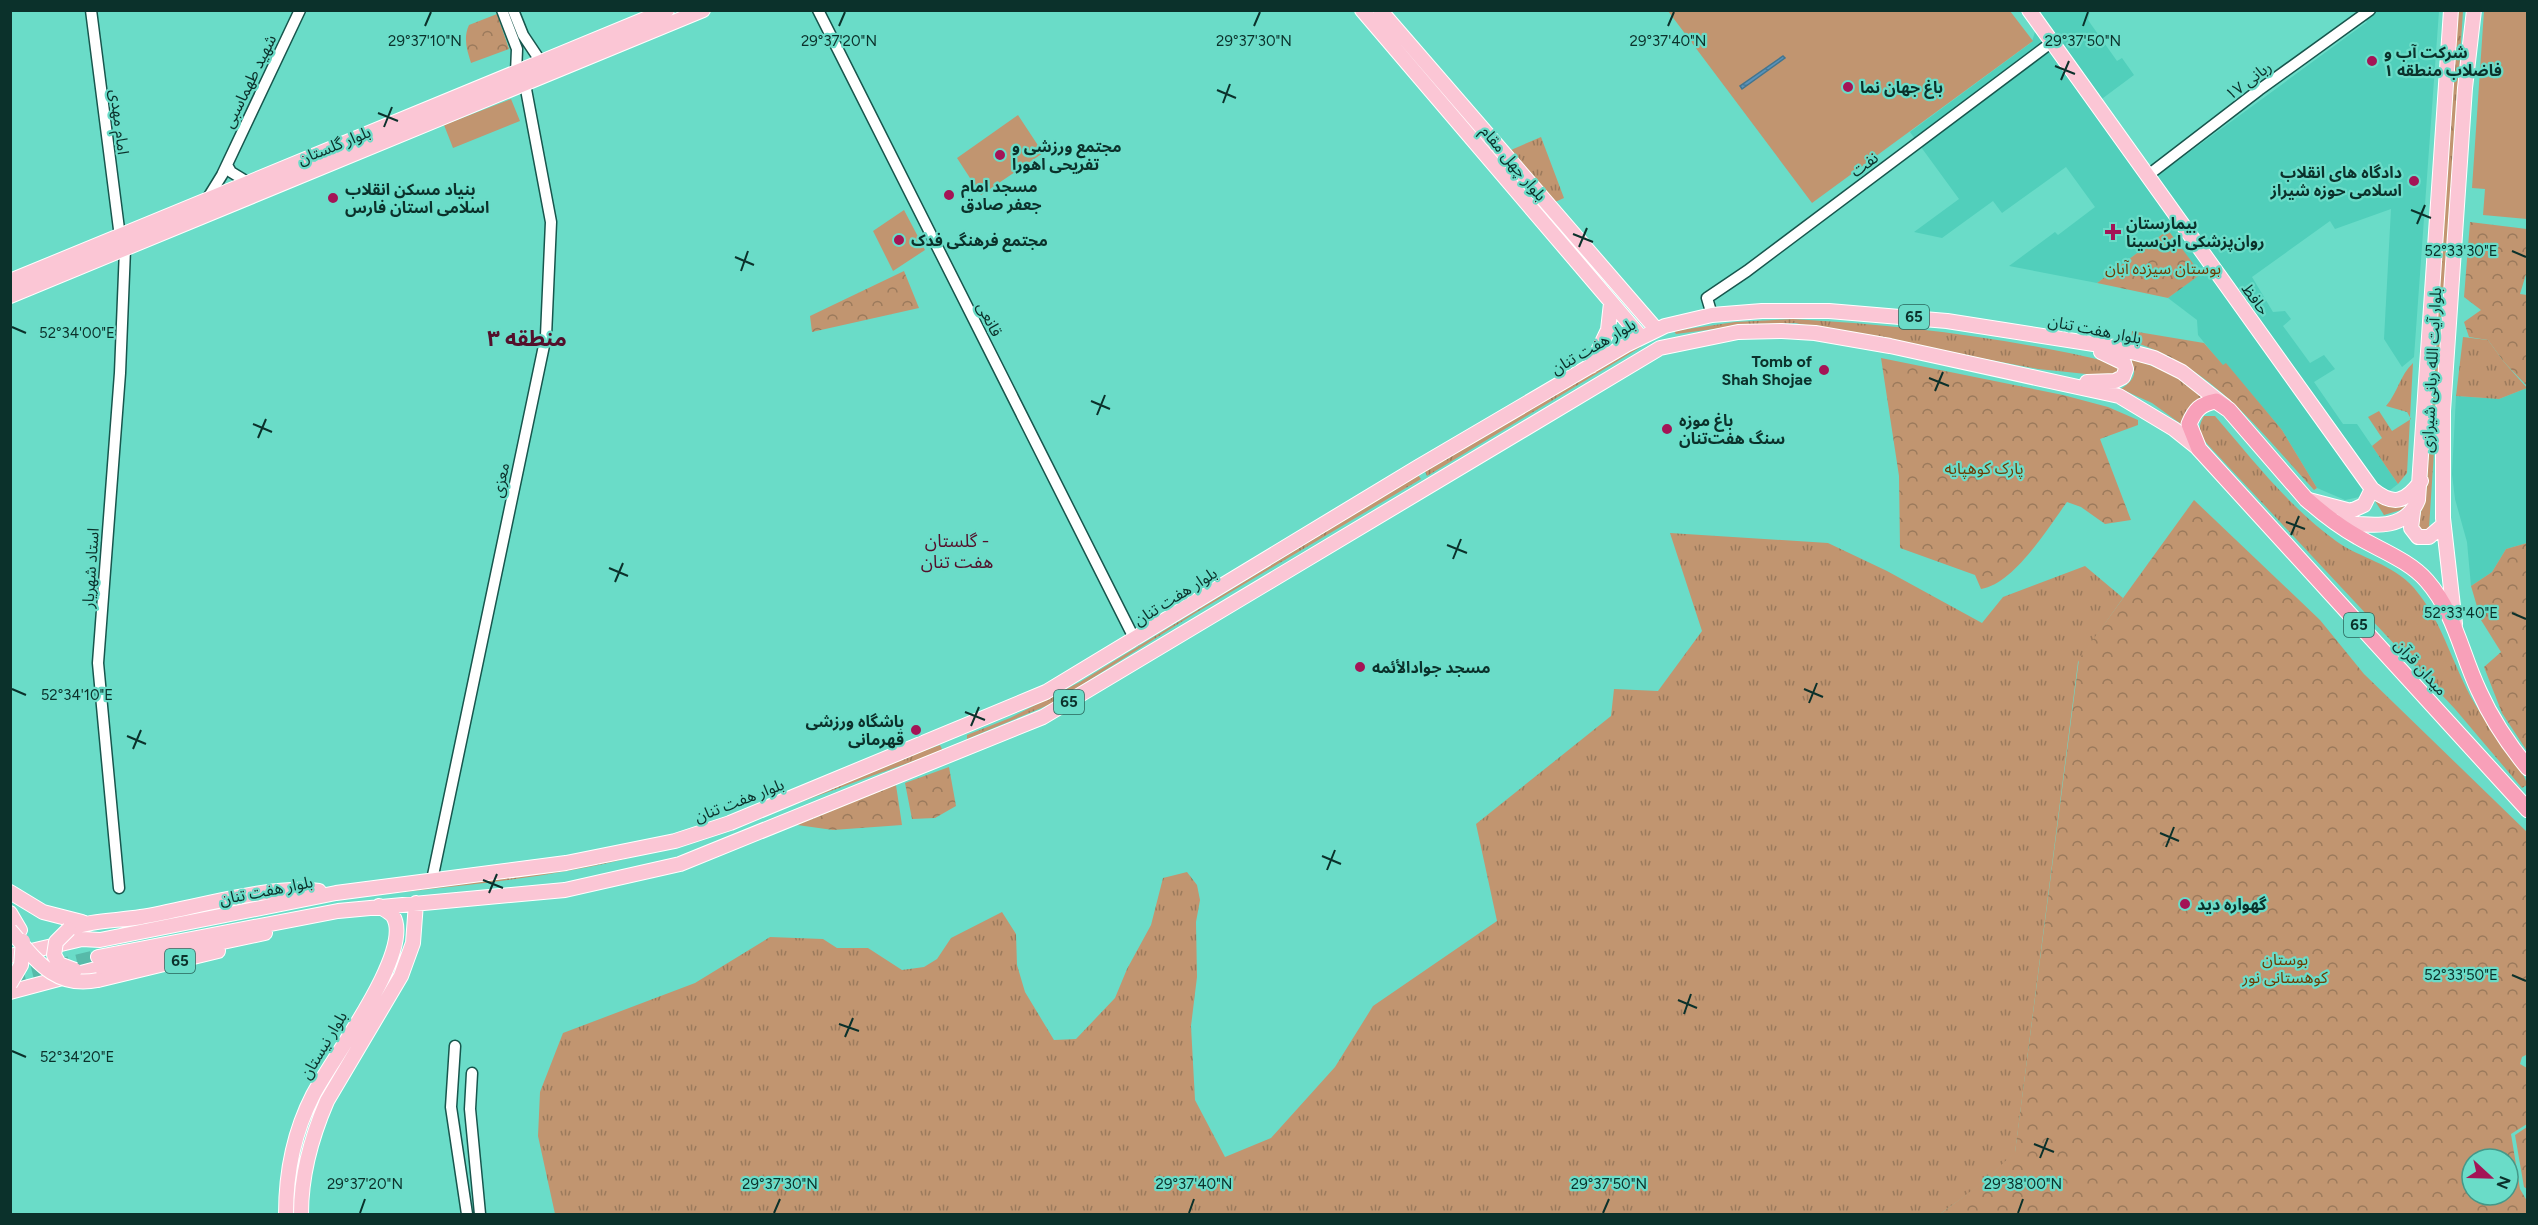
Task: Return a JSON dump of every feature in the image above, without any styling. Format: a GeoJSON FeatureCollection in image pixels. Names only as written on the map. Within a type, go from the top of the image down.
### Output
{"type":"FeatureCollection","features":[{"type":"Feature","properties":{"kind":"highway","name":"65"},"geometry":{"type":"LineString","coordinates":[[2199,448],[2189,424],[2195,411],[2203,403],[2216,401],[2229,410]]}},
{"type":"Feature","properties":{"kind":"highway","name":"میدان قرآن"},"geometry":{"type":"LineString","coordinates":[[2229,410],[2306,500],[2336,522],[2420,573],[2433,588],[2455,624],[2478,690],[2487,708],[2528,768]]}},
{"type":"Feature","properties":{"kind":"highway","name":"میدان قرآن"},"geometry":{"type":"LineString","coordinates":[[2199,448],[2523,806]]}},
{"type":"Feature","properties":{"kind":"main road","name":"بلوار گلستان"},"geometry":{"type":"LineString","coordinates":[[10,296],[33,280],[468,100],[516,73],[646,15],[667,10]]}},
{"type":"Feature","properties":{"kind":"main road","name":"بلوار گلستان"},"geometry":{"type":"LineString","coordinates":[[122,243],[206,201],[249,183],[468,100],[525,84],[703,10]]}},
{"type":"Feature","properties":{"kind":"main road","name":"بلوار چهل مقام"},"geometry":{"type":"LineString","coordinates":[[1362,10],[1641,337]]}},
{"type":"Feature","properties":{"kind":"main road","name":"بلوار چهل مقام"},"geometry":{"type":"LineString","coordinates":[[1380,10],[1656,329]]}},
{"type":"Feature","properties":{"kind":"main road","name":"حافظ"},"geometry":{"type":"LineString","coordinates":[[2029,10],[2372,489]]}},
{"type":"Feature","properties":{"kind":"main road","name":"بلوار آیت الله ربانی شیرازی"},"geometry":{"type":"LineString","coordinates":[[2413,512],[2421,482],[2451,10]]}},
{"type":"Feature","properties":{"kind":"main road","name":"بلوار آیت الله ربانی شیرازی"},"geometry":{"type":"LineString","coordinates":[[2455,624],[2443,525],[2443,411],[2465,88],[2474,10]]}},
{"type":"Feature","properties":{"kind":"main road"},"geometry":{"type":"LineString","coordinates":[[1572,257],[1584,247]]}},
{"type":"Feature","properties":{"kind":"main road","name":"بلوار گلستان"},"geometry":{"type":"LineString","coordinates":[[10,281],[33,280]]}},
{"type":"Feature","properties":{"kind":"main road"},"geometry":{"type":"LineString","coordinates":[[1591,366],[1608,330],[1611,303]]}},
{"type":"Feature","properties":{"kind":"main road","name":"بلوار هفت تنان"},"geometry":{"type":"LineString","coordinates":[[10,956],[82,939],[100,940],[336,893],[566,863],[675,841],[730,823],[1028,701],[1135,640],[1411,471],[1641,337],[1656,329],[1712,315],[1762,311],[1829,311],[1898,316],[1993,327],[2113,347],[2154,358],[2182,372],[2229,410]]}},
{"type":"Feature","properties":{"kind":"main road","name":"بلوار هفت تنان"},"geometry":{"type":"LineString","coordinates":[[97,968],[338,911],[565,890],[680,864],[957,754],[1043,717],[1107,681],[1660,348],[1738,332],[1815,333],[2067,383],[2119,396],[2174,429],[2199,448]]}},
{"type":"Feature","properties":{"kind":"main road"},"geometry":{"type":"LineString","coordinates":[[2067,383],[2115,381],[2123,377],[2126,369],[2124,363],[2118,358],[2075,342]]}},
{"type":"Feature","properties":{"kind":"main road"},"geometry":{"type":"LineString","coordinates":[[2306,500],[2351,511],[2364,505],[2372,489],[2383,498],[2398,500],[2413,492],[2421,482]]}},
{"type":"Feature","properties":{"kind":"main road"},"geometry":{"type":"LineString","coordinates":[[2413,512],[2411,528],[2418,537],[2429,537],[2443,525]]}},
{"type":"Feature","properties":{"kind":"main road"},"geometry":{"type":"LineString","coordinates":[[2336,522],[2388,524],[2402,521],[2413,512]]}},
{"type":"Feature","properties":{"kind":"main road"},"geometry":{"type":"LineString","coordinates":[[948,734],[957,754]]}},
{"type":"Feature","properties":{"kind":"main road","name":"65"},"geometry":{"type":"LineString","coordinates":[[10,892],[43,912],[61,919],[90,923],[119,921],[269,893],[308,889],[336,893]]}},
{"type":"Feature","properties":{"kind":"main road","name":"بلوار نیستان"},"geometry":{"type":"LineString","coordinates":[[301,1215],[304,1170],[318,1123],[332,1092],[402,976],[413,943],[416,903]]}},
{"type":"Feature","properties":{"kind":"main road"},"geometry":{"type":"LineString","coordinates":[[379,906],[393,916],[396,924]]}},
{"type":"Feature","properties":{"kind":"main road","name":"65"},"geometry":{"type":"LineString","coordinates":[[14,930],[43,967],[57,976],[75,982],[97,968],[221,951],[258,934],[322,921],[338,911]]}},
{"type":"Feature","properties":{"kind":"main road"},"geometry":{"type":"LineString","coordinates":[[10,984],[23,955],[24,940],[14,930],[11,913]]}},
{"type":"Feature","properties":{"kind":"main road"},"geometry":{"type":"LineString","coordinates":[[396,924],[398,916],[406,913],[414,926]]}},
{"type":"Feature","properties":{"kind":"main road"},"geometry":{"type":"LineString","coordinates":[[90,923],[69,929],[60,936],[54,955],[59,964],[75,970],[97,968]]}},
{"type":"Feature","properties":{"kind":"main road","name":"بلوار نیستان"},"geometry":{"type":"LineString","coordinates":[[286,1215],[289,1172],[304,1115],[324,1076],[382,980],[393,956],[397,938],[396,924]]}},
{"type":"Feature","properties":{"kind":"main road"},"geometry":{"type":"LineString","coordinates":[[10,992],[97,968]]}},
{"type":"Feature","properties":{"kind":"street","name":"امام مهدی"},"geometry":{"type":"LineString","coordinates":[[91,10],[122,243]]}},
{"type":"Feature","properties":{"kind":"street","name":"شهید طهماسبی"},"geometry":{"type":"LineString","coordinates":[[206,201],[227,165],[300,10]]}},
{"type":"Feature","properties":{"kind":"street"},"geometry":{"type":"LineString","coordinates":[[502,10],[518,37],[541,62]]}},
{"type":"Feature","properties":{"kind":"street"},"geometry":{"type":"LineString","coordinates":[[513,10],[518,37],[516,73]]}},
{"type":"Feature","properties":{"kind":"street","name":"قانعی"},"geometry":{"type":"LineString","coordinates":[[818,10],[1135,640]]}},
{"type":"Feature","properties":{"kind":"street","name":"ربانی ۱۷"},"geometry":{"type":"LineString","coordinates":[[2146,176],[2259,90],[2370,10]]}},
{"type":"Feature","properties":{"kind":"street","name":"نفت"},"geometry":{"type":"LineString","coordinates":[[1712,315],[1707,298],[1747,272],[2052,42]]}},
{"type":"Feature","properties":{"kind":"street","name":"معزی"},"geometry":{"type":"LineString","coordinates":[[432,880],[546,336],[551,222],[525,84]]}},
{"type":"Feature","properties":{"kind":"street"},"geometry":{"type":"LineString","coordinates":[[227,165],[231,172],[249,183]]}},
{"type":"Feature","properties":{"kind":"street","name":"استاد شهریار"},"geometry":{"type":"LineString","coordinates":[[120,888],[98,663],[120,374],[122,243]]}},
{"type":"Feature","properties":{"kind":"street"},"geometry":{"type":"LineString","coordinates":[[455,1046],[451,1107],[465,1189],[467,1215]]}},
{"type":"Feature","properties":{"kind":"street"},"geometry":{"type":"LineString","coordinates":[[472,1074],[470,1109],[480,1215]]}},
{"type":"Feature","properties":{"kind":"shaded area"},"geometry":{"type":"Polygon","coordinates":[[[2041,11],[2090,11],[2088,20],[2117,61],[2122,58],[2134,75],[2095,104],[2150,181],[2367,22],[2359,11],[2439,11],[2414,357],[2402,367],[2384,339],[2391,209],[2335,229],[2330,221],[2252,277],[2273,312],[2285,311],[2291,319],[2283,326],[2310,363],[2324,355],[2335,369],[2314,382],[2343,424],[2357,424],[2398,484],[2389,491],[2345,500],[2317,488],[2282,430],[2226,364],[2223,366],[2198,335],[2197,320],[2168,298],[2200,274],[2168,230],[2097,283],[2009,266],[2055,232],[2058,235],[2095,207],[2066,167],[2002,213],[1993,201],[1942,238],[1914,232],[1959,199],[1910,132],[2032,42],[2041,11]]]}},
{"type":"Feature","properties":{"kind":"shaded area"},"geometry":{"type":"Polygon","coordinates":[[[2527,388],[2527,543],[2506,549],[2492,572],[2471,586],[2467,542],[2455,499],[2452,474],[2456,396],[2499,399],[2527,388]]]}},
{"type":"Feature","properties":{"kind":"green space","name":"باغ جهان نما"},"geometry":{"type":"Polygon","coordinates":[[[1668,11],[2010,11],[2033,41],[1812,203],[1668,11]]]}},
{"type":"Feature","properties":{"kind":"green space"},"geometry":{"type":"Polygon","coordinates":[[[2458,11],[2463,11],[2429,528],[2425,533],[2417,528],[2426,492],[2458,11]]]}},
{"type":"Feature","properties":{"kind":"green space"},"geometry":{"type":"Polygon","coordinates":[[[2484,11],[2527,11],[2527,219],[2483,215],[2485,189],[2472,188],[2484,11]]]}},
{"type":"Feature","properties":{"kind":"green space"},"geometry":{"type":"Polygon","coordinates":[[[497,14],[509,49],[471,63],[466,39],[469,25],[497,14]]]}},
{"type":"Feature","properties":{"kind":"green space"},"geometry":{"type":"Polygon","coordinates":[[[511,99],[520,121],[453,148],[444,125],[511,99]]]}},
{"type":"Feature","properties":{"kind":"green space","name":"مجتمع ورزشی و تفریحی اهورا"},"geometry":{"type":"Polygon","coordinates":[[[1018,115],[1043,153],[981,195],[957,158],[1018,115]]]}},
{"type":"Feature","properties":{"kind":"green space"},"geometry":{"type":"Polygon","coordinates":[[[1541,137],[1564,198],[1553,203],[1511,150],[1541,137]]]}},
{"type":"Feature","properties":{"kind":"green space","name":"مجتمع فرهنگی فدک"},"geometry":{"type":"Polygon","coordinates":[[[904,210],[925,250],[893,271],[873,231],[904,210]]]}},
{"type":"Feature","properties":{"kind":"green space"},"geometry":{"type":"Polygon","coordinates":[[[2470,222],[2527,229],[2527,271],[2520,294],[2527,295],[2527,386],[2504,362],[2488,340],[2469,337],[2464,322],[2481,310],[2464,297],[2470,222]]]}},
{"type":"Feature","properties":{"kind":"green space","name":"بوستان سیزده آبان"},"geometry":{"type":"Polygon","coordinates":[[[2168,230],[2201,274],[2168,298],[2097,283],[2168,230]]]}},
{"type":"Feature","properties":{"kind":"green space"},"geometry":{"type":"Polygon","coordinates":[[[904,271],[919,308],[812,332],[810,316],[904,271]]]}},
{"type":"Feature","properties":{"kind":"green space"},"geometry":{"type":"Polygon","coordinates":[[[1793,319],[1913,329],[1992,339],[2109,362],[2118,365],[2120,371],[2115,377],[2038,369],[1795,323],[1737,326],[1676,334],[1674,331],[1735,322],[1793,319]]]}},
{"type":"Feature","properties":{"kind":"green space"},"geometry":{"type":"Polygon","coordinates":[[[2132,331],[2204,343],[2223,365],[2226,363],[2282,430],[2317,488],[2314,490],[2233,402],[2187,367],[2131,341],[2132,331]]]}},
{"type":"Feature","properties":{"kind":"green space"},"geometry":{"type":"Polygon","coordinates":[[[2463,337],[2488,340],[2527,388],[2499,399],[2456,396],[2463,337]]]}},
{"type":"Feature","properties":{"kind":"green space"},"geometry":{"type":"Polygon","coordinates":[[[1639,344],[1641,347],[1427,476],[1425,471],[1639,344]]]}},
{"type":"Feature","properties":{"kind":"green space"},"geometry":{"type":"Polygon","coordinates":[[[2128,357],[2168,373],[2204,397],[2189,408],[2181,424],[2152,403],[2121,389],[2130,382],[2134,374],[2128,357]]]}},
{"type":"Feature","properties":{"kind":"green space","name":"پارک کوهپایه"},"geometry":{"type":"Polygon","coordinates":[[[1881,358],[2063,395],[2108,407],[2138,420],[2138,425],[2100,439],[2131,520],[2105,524],[2081,507],[2067,502],[2018,566],[2006,577],[1981,589],[1975,575],[1900,548],[1899,476],[1881,358]]]}},
{"type":"Feature","properties":{"kind":"green space"},"geometry":{"type":"Polygon","coordinates":[[[2413,363],[2410,417],[2407,412],[2386,406],[2413,363]]]}},
{"type":"Feature","properties":{"kind":"green space"},"geometry":{"type":"Polygon","coordinates":[[[2379,411],[2392,431],[2410,420],[2407,473],[2398,484],[2372,446],[2382,438],[2368,417],[2379,411]]]}},
{"type":"Feature","properties":{"kind":"green space"},"geometry":{"type":"Polygon","coordinates":[[[2204,416],[2215,416],[2272,482],[2319,528],[2346,547],[2396,573],[2414,588],[2434,617],[2471,697],[2520,770],[2527,785],[2522,788],[2455,709],[2207,443],[2200,429],[2204,416]]]}},
{"type":"Feature","properties":{"kind":"green space"},"geometry":{"type":"Polygon","coordinates":[[[1418,475],[1421,479],[1194,614],[1053,703],[967,739],[967,735],[1010,718],[1080,682],[1418,475]]]}},
{"type":"Feature","properties":{"kind":"green space","name":"بوستان کوهستانی نور"},"geometry":{"type":"Polygon","coordinates":[[[2194,500],[2320,620],[2364,674],[2527,832],[2528,1054],[2522,1057],[2520,1064],[2527,1068],[2527,1124],[2511,1134],[2513,1147],[2460,1147],[2460,1207],[2520,1207],[2520,1189],[2527,1201],[2527,1214],[1940,1214],[1982,1183],[2015,1152],[2079,659],[2194,500]]]}},
{"type":"Feature","properties":{"kind":"green space"},"geometry":{"type":"Polygon","coordinates":[[[2375,501],[2396,507],[2410,502],[2401,510],[2384,515],[2375,501]]]}},
{"type":"Feature","properties":{"kind":"green space"},"geometry":{"type":"Polygon","coordinates":[[[1670,533],[1828,543],[1887,571],[1982,623],[2003,597],[2085,566],[2123,598],[2078,662],[2015,1153],[1979,1186],[1940,1214],[555,1214],[538,1136],[540,1092],[563,1033],[695,983],[770,937],[823,939],[837,948],[868,948],[902,970],[924,967],[937,959],[951,938],[1002,912],[1016,934],[1017,965],[1025,992],[1054,1040],[1076,1039],[1115,998],[1127,969],[1151,925],[1163,878],[1187,872],[1197,885],[1200,900],[1196,922],[1197,977],[1191,1026],[1195,1100],[1225,1157],[1271,1138],[1335,1067],[1373,1006],[1497,921],[1476,824],[1611,716],[1614,689],[1658,691],[1702,631],[1670,533]]]}},
{"type":"Feature","properties":{"kind":"green space"},"geometry":{"type":"Polygon","coordinates":[[[2528,543],[2527,751],[2502,713],[2484,667],[2501,652],[2481,620],[2471,586],[2492,572],[2506,549],[2528,543]]]}},
{"type":"Feature","properties":{"kind":"green space"},"geometry":{"type":"Polygon","coordinates":[[[940,745],[943,751],[753,819],[637,856],[519,878],[322,902],[362,892],[639,851],[940,745]]]}},
{"type":"Feature","properties":{"kind":"green space"},"geometry":{"type":"Polygon","coordinates":[[[949,767],[956,806],[935,818],[912,819],[905,783],[949,767]]]}},
{"type":"Feature","properties":{"kind":"green space"},"geometry":{"type":"Polygon","coordinates":[[[896,785],[902,825],[833,830],[790,824],[896,785]]]}},
{"type":"Feature","properties":{"kind":"green space"},"geometry":{"type":"Polygon","coordinates":[[[2527,1127],[2527,1189],[2524,1187],[2520,1147],[2517,1147],[2515,1135],[2527,1127]]]}},
{"type":"Feature","properties":{"kind":"water"},"geometry":{"type":"Polygon","coordinates":[[[1783,56],[1785,58],[1742,89],[1740,86],[1783,56]]]}},
{"type":"Feature","properties":{"kind":"tunnel"},"geometry":{"type":"LineString","coordinates":[[10,978],[98,957]]}},
{"type":"Feature","properties":{"kind":"place","name":"شرکت آب و فاضلاب منطقه ۱"},"geometry":{"type":"Point","coordinates":[2372,61]}},
{"type":"Feature","properties":{"kind":"place","name":"باغ جهان نما"},"geometry":{"type":"Point","coordinates":[1848,87]}},
{"type":"Feature","properties":{"kind":"place","name":"مجتمع ورزشی و تفریحی اهورا"},"geometry":{"type":"Point","coordinates":[1000,155]}},
{"type":"Feature","properties":{"kind":"place","name":"دادگاه های انقلاب اسلامی حوزه شیراز"},"geometry":{"type":"Point","coordinates":[2414,181]}},
{"type":"Feature","properties":{"kind":"place","name":"مسجد امام جعفر صادق"},"geometry":{"type":"Point","coordinates":[949,195]}},
{"type":"Feature","properties":{"kind":"place","name":"بنیاد مسکن انقلاب اسلامی استان فارس"},"geometry":{"type":"Point","coordinates":[333,198]}},
{"type":"Feature","properties":{"kind":"place","name":"بیمارستان روان‌پزشکی ابن‌سینا"},"geometry":{"type":"Point","coordinates":[2113,232]}},
{"type":"Feature","properties":{"kind":"place","name":"مجتمع فرهنگی فدک"},"geometry":{"type":"Point","coordinates":[899,240]}},
{"type":"Feature","properties":{"kind":"place","name":"Tomb of Shah Shojae"},"geometry":{"type":"Point","coordinates":[1824,370]}},
{"type":"Feature","properties":{"kind":"place","name":"باغ‌ موزه سنگ هفت‌تنان"},"geometry":{"type":"Point","coordinates":[1667,429]}},
{"type":"Feature","properties":{"kind":"place","name":"مسجد جوادالأئمه"},"geometry":{"type":"Point","coordinates":[1360,667]}},
{"type":"Feature","properties":{"kind":"place","name":"باشگاه ورزشی قهرمانی"},"geometry":{"type":"Point","coordinates":[916,730]}},
{"type":"Feature","properties":{"kind":"place","name":"گهواره دید"},"geometry":{"type":"Point","coordinates":[2185,904]}},
{"type":"Feature","properties":{"kind":"district","name":"منطقه ۳"},"geometry":{"type":"Point","coordinates":[527,338]}},
{"type":"Feature","properties":{"kind":"district","name":"گلستان - هفت تنان"},"geometry":{"type":"Point","coordinates":[957,551]}}]}
